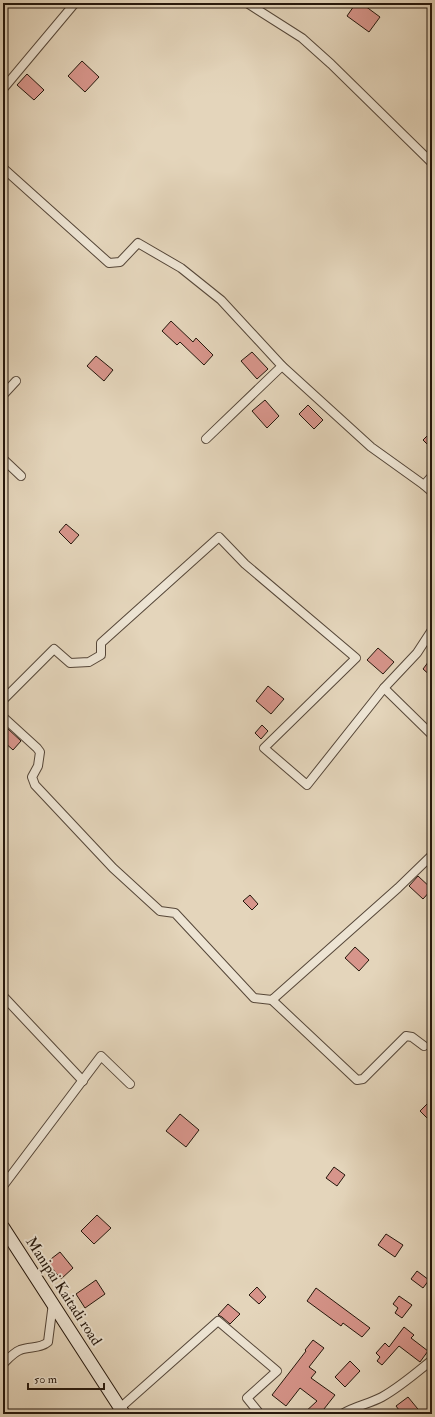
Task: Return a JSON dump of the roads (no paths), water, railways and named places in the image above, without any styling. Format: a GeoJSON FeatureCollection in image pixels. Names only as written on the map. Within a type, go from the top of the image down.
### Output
{"type":"FeatureCollection","features":[{"type":"Feature","properties":{"kind":"main road","name":"Manipai Kaitadi road"},"geometry":{"type":"LineString","coordinates":[[3,1227],[122,1411]]}},
{"type":"Feature","properties":{"kind":"street"},"geometry":{"type":"LineString","coordinates":[[3,88],[75,3]]}},
{"type":"Feature","properties":{"kind":"street"},"geometry":{"type":"LineString","coordinates":[[247,3],[302,38],[331,64],[432,163]]}},
{"type":"Feature","properties":{"kind":"street"},"geometry":{"type":"LineString","coordinates":[[3,168],[109,263],[120,262],[138,242],[181,268],[221,300],[282,366],[371,447],[432,492]]}},
{"type":"Feature","properties":{"kind":"street"},"geometry":{"type":"LineString","coordinates":[[206,440],[282,366]]}},
{"type":"Feature","properties":{"kind":"street"},"geometry":{"type":"LineString","coordinates":[[3,395],[16,381]]}},
{"type":"Feature","properties":{"kind":"street"},"geometry":{"type":"LineString","coordinates":[[3,459],[21,476]]}},
{"type":"Feature","properties":{"kind":"street"},"geometry":{"type":"LineString","coordinates":[[424,485],[432,476]]}},
{"type":"Feature","properties":{"kind":"street"},"geometry":{"type":"LineString","coordinates":[[3,700],[54,649],[70,663],[89,662],[101,655],[101,643],[219,537],[245,564],[356,658],[264,748],[307,785],[384,688],[417,653],[432,630]]}},
{"type":"Feature","properties":{"kind":"street"},"geometry":{"type":"LineString","coordinates":[[384,688],[432,735]]}},
{"type":"Feature","properties":{"kind":"street"},"geometry":{"type":"LineString","coordinates":[[3,717],[40,752],[38,766],[32,777],[35,785],[113,868],[160,911],[175,913],[254,998],[272,1000],[357,1080],[364,1079],[406,1036],[412,1037],[424,1046]]}},
{"type":"Feature","properties":{"kind":"street"},"geometry":{"type":"LineString","coordinates":[[272,1000],[398,888],[432,855]]}},
{"type":"Feature","properties":{"kind":"street"},"geometry":{"type":"LineString","coordinates":[[3,996],[83,1081]]}},
{"type":"Feature","properties":{"kind":"street"},"geometry":{"type":"LineString","coordinates":[[3,1186],[101,1056],[130,1084]]}},
{"type":"Feature","properties":{"kind":"street"},"geometry":{"type":"LineString","coordinates":[[3,1364],[13,1354],[21,1349],[43,1346],[48,1342],[53,1303]]}},
{"type":"Feature","properties":{"kind":"street"},"geometry":{"type":"LineString","coordinates":[[122,1411],[218,1321],[277,1370],[247,1398],[260,1414]]}},
{"type":"Feature","properties":{"kind":"street"},"geometry":{"type":"LineString","coordinates":[[342,1414],[352,1408],[382,1397],[414,1376],[432,1360]]}}]}
